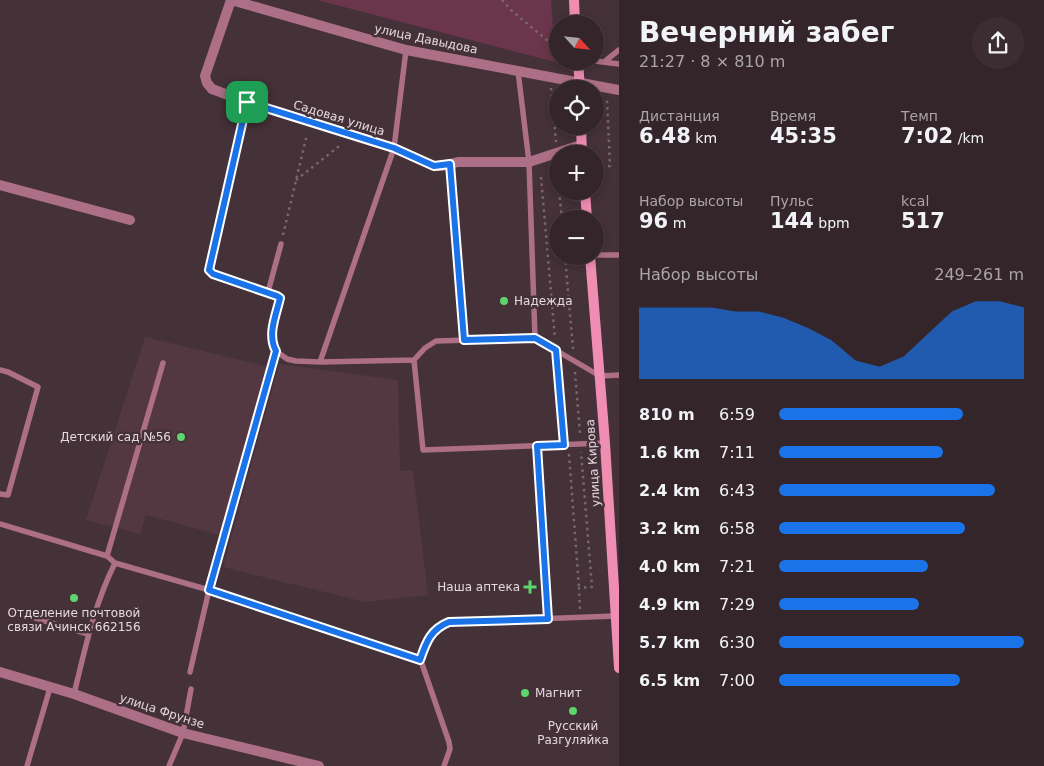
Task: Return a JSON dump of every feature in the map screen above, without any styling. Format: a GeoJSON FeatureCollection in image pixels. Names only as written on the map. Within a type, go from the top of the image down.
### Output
{"type":"FeatureCollection","features":[{"type":"Feature","properties":{"kind":"main road"},"geometry":{"type":"LineString","coordinates":[[574,0],[575,15]]}},
{"type":"Feature","properties":{"kind":"main road","name":"улица Кирова"},"geometry":{"type":"LineString","coordinates":[[591,265],[615,549],[619,668]]}},
{"type":"Feature","properties":{"kind":"street","name":"улица Давыдова"},"geometry":{"type":"LineString","coordinates":[[231,0],[406,50],[563,80]]}},
{"type":"Feature","properties":{"kind":"street","name":"Садовая улица"},"geometry":{"type":"LineString","coordinates":[[231,0],[205,76],[207,83],[212,89],[247,102],[394,148],[434,166],[458,162],[534,160],[549,155]]}},
{"type":"Feature","properties":{"kind":"street","name":"улица Давыдова"},"geometry":{"type":"LineString","coordinates":[[606,87],[619,90]]}},
{"type":"Feature","properties":{"kind":"street"},"geometry":{"type":"LineString","coordinates":[[0,184],[130,220]]}},
{"type":"Feature","properties":{"kind":"street","name":"улица Фрунзе"},"geometry":{"type":"LineString","coordinates":[[0,672],[74,694],[183,734],[297,764],[319,766]]}},
{"type":"Feature","properties":{"kind":"lane"},"geometry":{"type":"LineString","coordinates":[[320,362],[394,148],[406,50]]}},
{"type":"Feature","properties":{"kind":"lane"},"geometry":{"type":"LineString","coordinates":[[604,62],[619,50]]}},
{"type":"Feature","properties":{"kind":"lane"},"geometry":{"type":"LineString","coordinates":[[604,62],[619,64]]}},
{"type":"Feature","properties":{"kind":"lane"},"geometry":{"type":"LineString","coordinates":[[518,70],[534,160],[535,338]]}},
{"type":"Feature","properties":{"kind":"lane"},"geometry":{"type":"LineString","coordinates":[[247,102],[209,270],[213,274],[268,292],[280,298],[271,341],[276,351],[287,359],[296,361],[414,360],[425,348],[436,341],[535,338],[600,376],[619,375]]}},
{"type":"Feature","properties":{"kind":"lane"},"geometry":{"type":"LineString","coordinates":[[450,164],[464,340]]}},
{"type":"Feature","properties":{"kind":"lane"},"geometry":{"type":"LineString","coordinates":[[268,292],[281,244]]}},
{"type":"Feature","properties":{"kind":"lane"},"geometry":{"type":"LineString","coordinates":[[604,255],[619,255]]}},
{"type":"Feature","properties":{"kind":"lane"},"geometry":{"type":"LineString","coordinates":[[414,360],[423,450],[605,443]]}},
{"type":"Feature","properties":{"kind":"lane"},"geometry":{"type":"LineString","coordinates":[[107,556],[163,363]]}},
{"type":"Feature","properties":{"kind":"lane"},"geometry":{"type":"LineString","coordinates":[[0,370],[38,387],[8,495],[0,494]]}},
{"type":"Feature","properties":{"kind":"lane"},"geometry":{"type":"LineString","coordinates":[[537,446],[548,619]]}},
{"type":"Feature","properties":{"kind":"lane"},"geometry":{"type":"LineString","coordinates":[[0,524],[107,556],[115,564],[209,590],[420,660]]}},
{"type":"Feature","properties":{"kind":"lane"},"geometry":{"type":"LineString","coordinates":[[74,694],[88,634],[103,587],[115,564]]}},
{"type":"Feature","properties":{"kind":"lane"},"geometry":{"type":"LineString","coordinates":[[190,672],[209,590]]}},
{"type":"Feature","properties":{"kind":"lane"},"geometry":{"type":"LineString","coordinates":[[12,611],[88,634]]}},
{"type":"Feature","properties":{"kind":"lane"},"geometry":{"type":"LineString","coordinates":[[444,766],[450,749],[450,742],[420,660],[430,635],[439,626],[449,622],[616,616]]}},
{"type":"Feature","properties":{"kind":"lane"},"geometry":{"type":"LineString","coordinates":[[26,766],[50,688]]}},
{"type":"Feature","properties":{"kind":"lane"},"geometry":{"type":"LineString","coordinates":[[168,766],[183,734],[191,689]]}},
{"type":"Feature","properties":{"kind":"path"},"geometry":{"type":"LineString","coordinates":[[502,0],[512,11],[549,42]]}},
{"type":"Feature","properties":{"kind":"path"},"geometry":{"type":"LineString","coordinates":[[550,76],[555,145]]}},
{"type":"Feature","properties":{"kind":"path"},"geometry":{"type":"LineString","coordinates":[[604,166],[610,166],[606,87]]}},
{"type":"Feature","properties":{"kind":"path"},"geometry":{"type":"LineString","coordinates":[[281,244],[310,122]]}},
{"type":"Feature","properties":{"kind":"path"},"geometry":{"type":"LineString","coordinates":[[296,180],[338,147],[343,133]]}},
{"type":"Feature","properties":{"kind":"path"},"geometry":{"type":"LineString","coordinates":[[534,160],[566,445],[579,588]]}},
{"type":"Feature","properties":{"kind":"path"},"geometry":{"type":"LineString","coordinates":[[209,590],[276,351]]}},
{"type":"Feature","properties":{"kind":"shaded area"},"geometry":{"type":"Polygon","coordinates":[[[317,0],[551,0],[552,15],[549,15],[549,60],[317,0]]]}},
{"type":"Feature","properties":{"kind":"shaded area","name":"Детский сад №56"},"geometry":{"type":"Polygon","coordinates":[[[145,337],[269,367],[220,535],[146,515],[140,534],[86,520],[145,337]]]}},
{"type":"Feature","properties":{"kind":"shaded area"},"geometry":{"type":"Polygon","coordinates":[[[279,364],[398,380],[400,471],[413,470],[428,595],[365,602],[223,567],[279,364]]]}},
{"type":"Feature","properties":{"kind":"place","name":"Надежда"},"geometry":{"type":"Point","coordinates":[504,301]}},
{"type":"Feature","properties":{"kind":"place","name":"Детский сад №56"},"geometry":{"type":"Point","coordinates":[181,437]}},
{"type":"Feature","properties":{"kind":"place","name":"Наша аптека"},"geometry":{"type":"Point","coordinates":[530,587]}},
{"type":"Feature","properties":{"kind":"place","name":"Отделение почтовой связи Ачинск 662156"},"geometry":{"type":"Point","coordinates":[74,598]}},
{"type":"Feature","properties":{"kind":"place","name":"Магнит"},"geometry":{"type":"Point","coordinates":[525,693]}},
{"type":"Feature","properties":{"kind":"place","name":"Русский Разгуляйка"},"geometry":{"type":"Point","coordinates":[573,711]}},
{"type":"Feature","properties":{"kind":"route"},"geometry":{"type":"LineString","coordinates":[[247,102],[394,148],[434,166],[450,164],[464,340],[535,338],[556,350],[564,445],[537,446],[548,619],[449,622],[439,626],[430,635],[425,643],[420,660],[209,590],[276,351],[271,341],[280,298],[213,274],[209,270],[247,102]]}}]}
